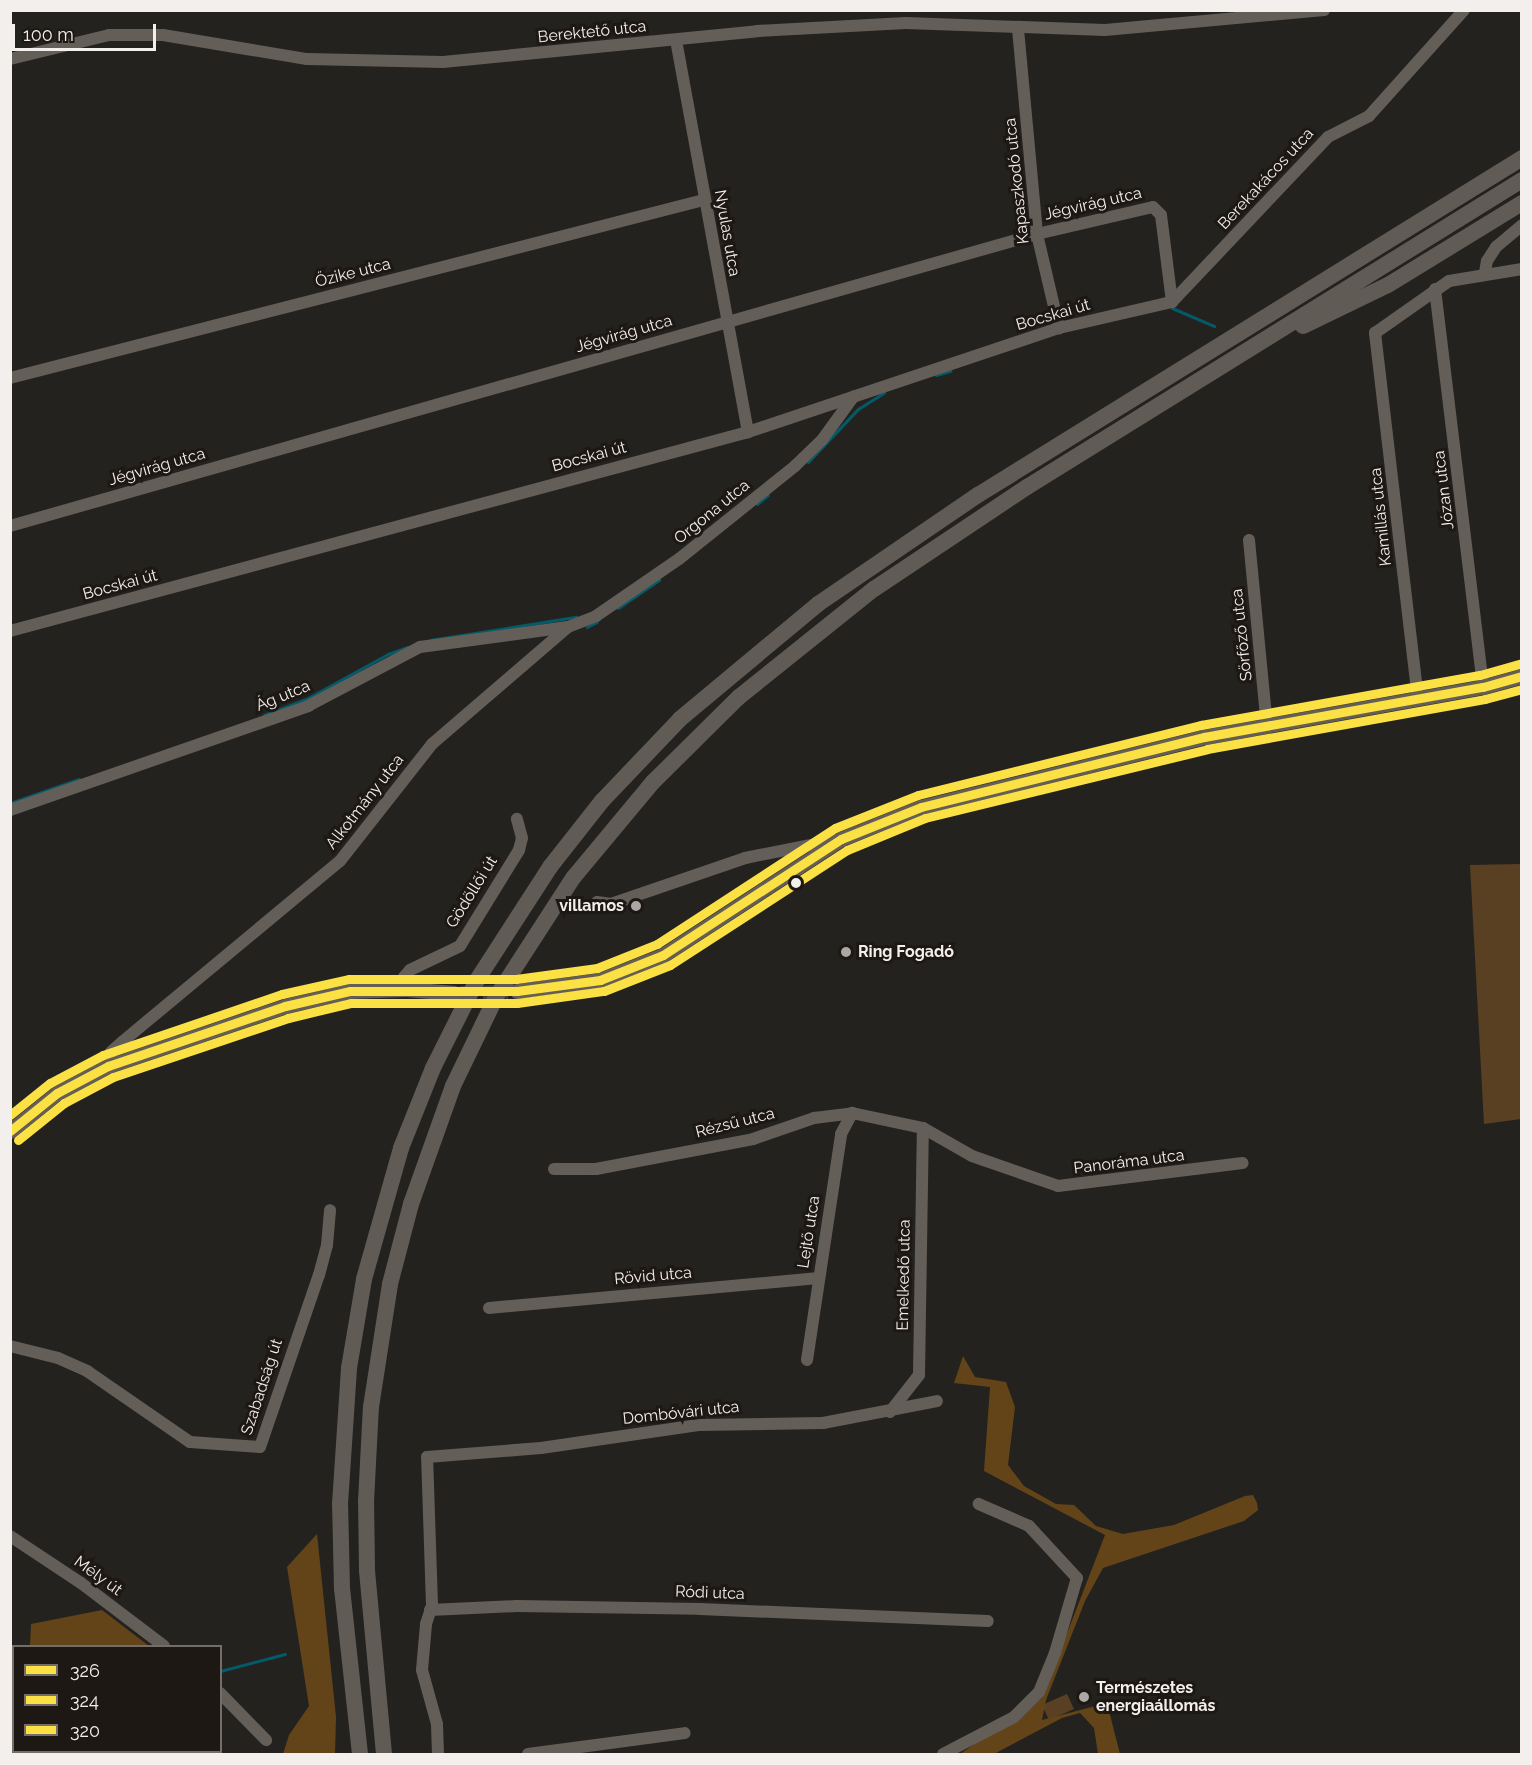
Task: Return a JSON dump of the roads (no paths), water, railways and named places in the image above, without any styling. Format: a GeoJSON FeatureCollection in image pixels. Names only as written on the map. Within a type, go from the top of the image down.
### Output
{"type":"FeatureCollection","features":[{"type":"Feature","properties":{"kind":"highway"},"geometry":{"type":"LineString","coordinates":[[360,1755],[342,1589],[340,1504],[349,1368],[364,1279],[398,1159],[433,1068],[483,970],[550,867],[602,801],[680,719],[828,597],[978,495],[1521,158]]}},
{"type":"Feature","properties":{"kind":"highway"},"geometry":{"type":"LineString","coordinates":[[384,1755],[367,1570],[366,1501],[371,1407],[383,1322],[411,1204],[437,1126],[475,1039],[520,957],[573,878],[624,814],[707,727],[781,661],[928,552],[1521,180]]}},
{"type":"Feature","properties":{"kind":"highway"},"geometry":{"type":"LineString","coordinates":[[1235,358],[1388,285],[1521,203]]}},
{"type":"Feature","properties":{"kind":"main road"},"geometry":{"type":"LineString","coordinates":[[517,991],[600,980],[663,956],[841,839],[921,807],[1204,737],[1483,687],[1521,676]]}},
{"type":"Feature","properties":{"kind":"main road"},"geometry":{"type":"LineString","coordinates":[[10,1131],[57,1093],[108,1066],[285,1006],[350,992],[406,989],[454,993]]}},
{"type":"Feature","properties":{"kind":"street","name":"Berektető utca"},"geometry":{"type":"LineString","coordinates":[[10,60],[109,35],[163,35],[307,59],[370,63],[443,62],[675,40],[906,23],[1018,29],[1105,30],[1324,10]]}},
{"type":"Feature","properties":{"kind":"street","name":"Berekakácos utca"},"geometry":{"type":"LineString","coordinates":[[1172,302],[1328,137],[1369,116],[1464,10]]}},
{"type":"Feature","properties":{"kind":"street","name":"Kapaszkodó utca"},"geometry":{"type":"LineString","coordinates":[[1018,29],[1037,234],[1059,328]]}},
{"type":"Feature","properties":{"kind":"street","name":"Nyulas utca"},"geometry":{"type":"LineString","coordinates":[[675,40],[748,432]]}},
{"type":"Feature","properties":{"kind":"street","name":"Őzike utca"},"geometry":{"type":"LineString","coordinates":[[10,378],[704,200]]}},
{"type":"Feature","properties":{"kind":"street","name":"Jégvirág utca"},"geometry":{"type":"LineString","coordinates":[[10,526],[1037,234],[1153,207],[1161,215],[1172,302]]}},
{"type":"Feature","properties":{"kind":"street"},"geometry":{"type":"LineString","coordinates":[[1485,273],[1487,261],[1496,247],[1521,225]]}},
{"type":"Feature","properties":{"kind":"street"},"geometry":{"type":"LineString","coordinates":[[1435,289],[1485,273],[1521,269]]}},
{"type":"Feature","properties":{"kind":"street","name":"Kamillás utca"},"geometry":{"type":"LineString","coordinates":[[1418,699],[1374,333],[1404,315],[1435,289]]}},
{"type":"Feature","properties":{"kind":"street","name":"Józan utca"},"geometry":{"type":"LineString","coordinates":[[1435,289],[1483,687]]}},
{"type":"Feature","properties":{"kind":"street","name":"Bocskai út"},"geometry":{"type":"LineString","coordinates":[[10,631],[748,432],[1059,328],[1172,302]]}},
{"type":"Feature","properties":{"kind":"street","name":"Orgona utca"},"geometry":{"type":"LineString","coordinates":[[568,627],[596,616],[632,593],[795,466],[822,440],[854,396]]}},
{"type":"Feature","properties":{"kind":"street","name":"Sörfőző utca"},"geometry":{"type":"LineString","coordinates":[[1249,540],[1267,726]]}},
{"type":"Feature","properties":{"kind":"street","name":"Ág utca"},"geometry":{"type":"LineString","coordinates":[[10,810],[308,706],[420,647],[481,636],[568,627]]}},
{"type":"Feature","properties":{"kind":"street","name":"Alkotmány utca"},"geometry":{"type":"LineString","coordinates":[[108,1066],[111,1052],[122,1042],[340,861],[432,744],[568,627]]}},
{"type":"Feature","properties":{"kind":"street","name":"Gödöllői út"},"geometry":{"type":"LineString","coordinates":[[406,989],[404,977],[410,970],[460,946],[519,850],[522,838],[517,819]]}},
{"type":"Feature","properties":{"kind":"street"},"geometry":{"type":"LineString","coordinates":[[597,902],[611,904],[746,858],[841,839]]}},
{"type":"Feature","properties":{"kind":"street","name":"Rézsű utca"},"geometry":{"type":"LineString","coordinates":[[554,1169],[617,1165],[753,1139],[814,1118],[852,1113],[922,1128]]}},
{"type":"Feature","properties":{"kind":"street","name":"Lejtő utca"},"geometry":{"type":"LineString","coordinates":[[807,1360],[841,1134],[852,1113]]}},
{"type":"Feature","properties":{"kind":"street","name":"Panoráma utca"},"geometry":{"type":"LineString","coordinates":[[922,1128],[972,1156],[1058,1186],[1243,1163]]}},
{"type":"Feature","properties":{"kind":"street","name":"Emelkedő utca"},"geometry":{"type":"LineString","coordinates":[[890,1413],[919,1375],[922,1128]]}},
{"type":"Feature","properties":{"kind":"street","name":"Szabadság út"},"geometry":{"type":"LineString","coordinates":[[10,1346],[45,1354],[87,1371],[190,1442],[260,1447],[319,1275],[327,1245],[330,1210]]}},
{"type":"Feature","properties":{"kind":"street","name":"Rövid utca"},"geometry":{"type":"LineString","coordinates":[[489,1308],[819,1278]]}},
{"type":"Feature","properties":{"kind":"street","name":"Dombóvári utca"},"geometry":{"type":"LineString","coordinates":[[430,1610],[427,1457],[541,1448],[698,1425],[823,1423],[890,1413],[937,1401]]}},
{"type":"Feature","properties":{"kind":"street"},"geometry":{"type":"LineString","coordinates":[[943,1755],[1014,1717],[1039,1692],[1055,1653],[1077,1578],[1029,1526],[979,1504]]}},
{"type":"Feature","properties":{"kind":"street","name":"Mély út"},"geometry":{"type":"LineString","coordinates":[[10,1536],[81,1583],[161,1645]]}},
{"type":"Feature","properties":{"kind":"street","name":"Ródi utca"},"geometry":{"type":"LineString","coordinates":[[430,1610],[517,1606],[689,1609],[988,1621]]}},
{"type":"Feature","properties":{"kind":"street"},"geometry":{"type":"LineString","coordinates":[[430,1610],[422,1670],[437,1724],[438,1755]]}},
{"type":"Feature","properties":{"kind":"street"},"geometry":{"type":"LineString","coordinates":[[222,1695],[266,1740]]}},
{"type":"Feature","properties":{"kind":"street"},"geometry":{"type":"LineString","coordinates":[[528,1755],[685,1732]]}},
{"type":"Feature","properties":{"kind":"waterway"},"geometry":{"type":"LineString","coordinates":[[1172,308],[1214,326]]}},
{"type":"Feature","properties":{"kind":"waterway"},"geometry":{"type":"LineString","coordinates":[[936,375],[950,371]]}},
{"type":"Feature","properties":{"kind":"waterway"},"geometry":{"type":"LineString","coordinates":[[808,462],[858,409],[884,393]]}},
{"type":"Feature","properties":{"kind":"waterway"},"geometry":{"type":"LineString","coordinates":[[757,504],[768,495]]}},
{"type":"Feature","properties":{"kind":"waterway"},"geometry":{"type":"LineString","coordinates":[[618,608],[659,580]]}},
{"type":"Feature","properties":{"kind":"waterway"},"geometry":{"type":"LineString","coordinates":[[430,640],[576,617]]}},
{"type":"Feature","properties":{"kind":"waterway"},"geometry":{"type":"LineString","coordinates":[[587,627],[597,622]]}},
{"type":"Feature","properties":{"kind":"waterway"},"geometry":{"type":"LineString","coordinates":[[264,715],[306,699],[388,654],[407,647]]}},
{"type":"Feature","properties":{"kind":"waterway"},"geometry":{"type":"LineString","coordinates":[[10,803],[79,779]]}},
{"type":"Feature","properties":{"kind":"waterway"},"geometry":{"type":"LineString","coordinates":[[222,1670],[285,1654]]}},
{"type":"Feature","properties":{"kind":"tunnel"},"geometry":{"type":"LineString","coordinates":[[460,993],[508,992]]}},
{"type":"Feature","properties":{"kind":"place","name":"villamos"},"geometry":{"type":"Point","coordinates":[636,906]}},
{"type":"Feature","properties":{"kind":"place","name":"Ring Fogadó"},"geometry":{"type":"Point","coordinates":[846,952]}},
{"type":"Feature","properties":{"kind":"place","name":"Természetes energiaállomás"},"geometry":{"type":"Point","coordinates":[1084,1697]}}]}
